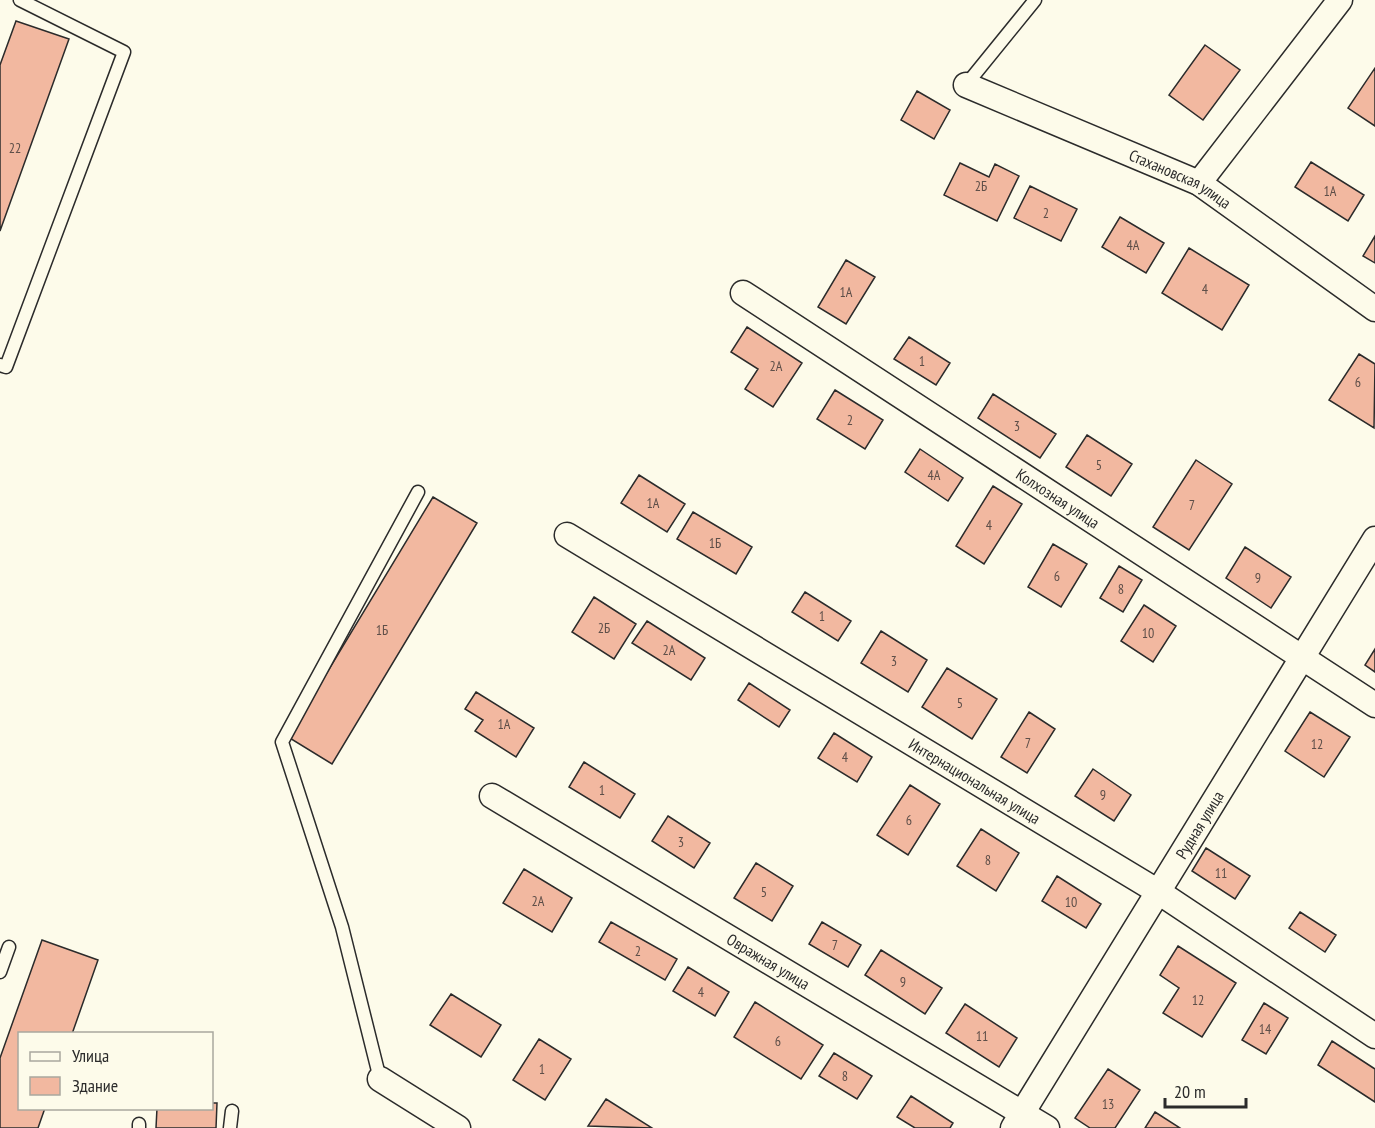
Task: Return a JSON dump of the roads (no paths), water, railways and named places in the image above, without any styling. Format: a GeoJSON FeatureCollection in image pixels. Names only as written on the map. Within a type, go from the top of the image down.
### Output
{"type":"FeatureCollection","features":[{"type":"Feature","properties":{"kind":"street"},"geometry":{"type":"LineString","coordinates":[[1199,183],[1340,0]]}},
{"type":"Feature","properties":{"kind":"street","name":"Стахановская улица"},"geometry":{"type":"LineString","coordinates":[[966,85],[1199,183],[1375,309]]}},
{"type":"Feature","properties":{"kind":"street","name":"Колхозная улица"},"geometry":{"type":"LineString","coordinates":[[742,293],[1375,705]]}},
{"type":"Feature","properties":{"kind":"street","name":"Интернациональная улица"},"geometry":{"type":"LineString","coordinates":[[567,534],[1157,891],[1375,1036]]}},
{"type":"Feature","properties":{"kind":"street","name":"Рудная улица"},"geometry":{"type":"LineString","coordinates":[[1017,1120],[1375,539]]}},
{"type":"Feature","properties":{"kind":"street","name":"Овражная улица"},"geometry":{"type":"LineString","coordinates":[[492,796],[1017,1120],[1047,1128]]}},
{"type":"Feature","properties":{"kind":"street"},"geometry":{"type":"LineString","coordinates":[[380,1079],[458,1128]]}},
{"type":"Feature","properties":{"kind":"lane"},"geometry":{"type":"LineString","coordinates":[[0,365],[6,367],[124,52],[20,0]]}},
{"type":"Feature","properties":{"kind":"lane"},"geometry":{"type":"LineString","coordinates":[[966,85],[1035,0]]}},
{"type":"Feature","properties":{"kind":"lane"},"geometry":{"type":"LineString","coordinates":[[380,1079],[342,927],[282,742],[418,492]]}},
{"type":"Feature","properties":{"kind":"lane"},"geometry":{"type":"LineString","coordinates":[[0,972],[9,947]]}},
{"type":"Feature","properties":{"kind":"lane"},"geometry":{"type":"LineString","coordinates":[[230,1128],[232,1111]]}}]}
